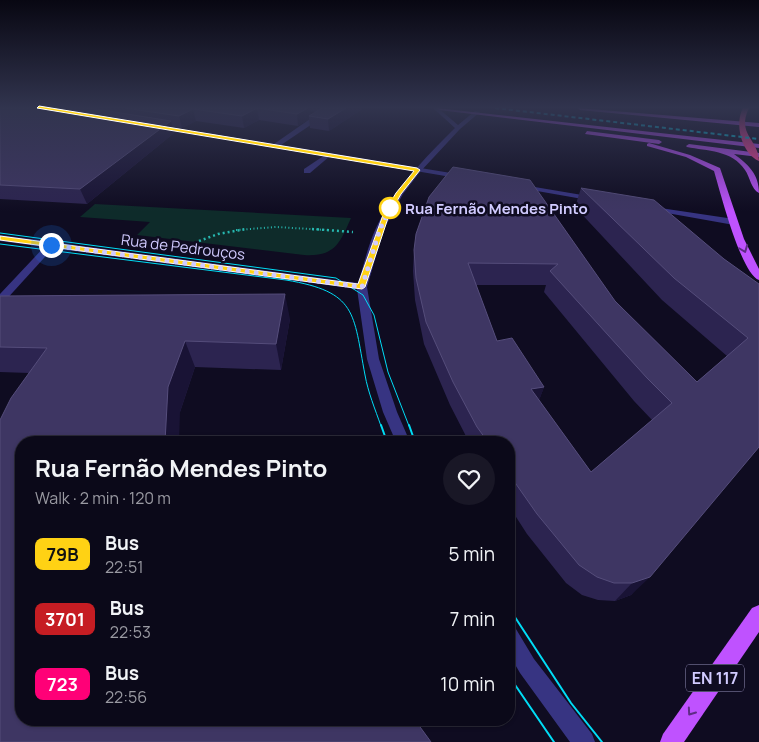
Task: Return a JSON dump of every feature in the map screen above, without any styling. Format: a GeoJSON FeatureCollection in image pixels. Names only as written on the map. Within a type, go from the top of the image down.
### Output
{"type":"FeatureCollection","features":[{"type":"Feature","properties":{"kind":"highway"},"geometry":{"type":"LineString","coordinates":[[747,143],[759,159]]}},
{"type":"Feature","properties":{"kind":"main road"},"geometry":{"type":"LineString","coordinates":[[637,143],[747,167],[759,191]]}},
{"type":"Feature","properties":{"kind":"main road"},"geometry":{"type":"LineString","coordinates":[[663,143],[676,144]]}},
{"type":"Feature","properties":{"kind":"main road"},"geometry":{"type":"LineString","coordinates":[[722,143],[722,160],[734,222],[751,266],[759,277]]}},
{"type":"Feature","properties":{"kind":"main road"},"geometry":{"type":"LineString","coordinates":[[728,143],[759,146]]}},
{"type":"Feature","properties":{"kind":"main road"},"geometry":{"type":"LineString","coordinates":[[686,145],[722,160],[759,155]]}},
{"type":"Feature","properties":{"kind":"main road","name":"EN 117"},"geometry":{"type":"LineString","coordinates":[[671,742],[759,615]]}},
{"type":"Feature","properties":{"kind":"street"},"geometry":{"type":"LineString","coordinates":[[255,143],[476,179]]}},
{"type":"Feature","properties":{"kind":"street"},"geometry":{"type":"LineString","coordinates":[[276,146],[281,143]]}},
{"type":"Feature","properties":{"kind":"street"},"geometry":{"type":"LineString","coordinates":[[400,436],[390,412],[373,359],[362,287],[379,233],[392,204],[417,170],[444,143]]}},
{"type":"Feature","properties":{"kind":"street"},"geometry":{"type":"LineString","coordinates":[[307,170],[328,155]]}},
{"type":"Feature","properties":{"kind":"street"},"geometry":{"type":"LineString","coordinates":[[515,186],[603,200]]}},
{"type":"Feature","properties":{"kind":"street"},"geometry":{"type":"LineString","coordinates":[[642,206],[734,222]]}},
{"type":"Feature","properties":{"kind":"street","name":"Rua de Pedrouços"},"geometry":{"type":"LineString","coordinates":[[0,238],[362,287]]}},
{"type":"Feature","properties":{"kind":"street"},"geometry":{"type":"LineString","coordinates":[[0,300],[51,245]]}},
{"type":"Feature","properties":{"kind":"street"},"geometry":{"type":"LineString","coordinates":[[515,646],[527,666],[584,742]]}},
{"type":"Feature","properties":{"kind":"path"},"geometry":{"type":"LineString","coordinates":[[196,242],[234,231],[268,227],[310,227],[379,233]]}},
{"type":"Feature","properties":{"kind":"green space"},"geometry":{"type":"Polygon","coordinates":[[[95,204],[351,218],[343,235],[330,251],[323,254],[304,255],[137,235],[150,222],[80,217],[95,204]]]}},
{"type":"Feature","properties":{"kind":"building"},"geometry":{"type":"Polygon","coordinates":[[[0,143],[142,143],[80,189],[0,185],[0,143]]]}},
{"type":"Feature","properties":{"kind":"building"},"geometry":{"type":"Polygon","coordinates":[[[453,167],[530,180],[615,301],[697,382],[748,338],[674,278],[581,188],[654,200],[724,259],[759,284],[759,447],[650,577],[632,583],[614,583],[597,577],[579,565],[537,514],[515,483],[515,436],[484,436],[477,427],[453,382],[426,322],[416,278],[414,250],[416,234],[429,197],[453,167]],[[468,263],[497,341],[512,338],[544,387],[531,389],[591,472],[672,403],[550,271],[558,264],[468,263]]]}},
{"type":"Feature","properties":{"kind":"building"},"geometry":{"type":"Polygon","coordinates":[[[285,294],[276,344],[185,341],[168,387],[165,436],[15,436],[15,726],[419,726],[431,742],[0,742],[0,420],[11,398],[47,348],[0,347],[0,296],[285,294]]]}},
{"type":"Feature","properties":{"kind":"tram line"},"geometry":{"type":"LineString","coordinates":[[0,233],[336,278],[363,295],[374,315],[388,372],[409,426]]}},
{"type":"Feature","properties":{"kind":"tram line"},"geometry":{"type":"LineString","coordinates":[[0,244],[286,280],[327,291],[348,308],[353,320],[358,335],[368,388],[381,426]]}},
{"type":"Feature","properties":{"kind":"tram line"},"geometry":{"type":"LineString","coordinates":[[381,425],[385,436]]}},
{"type":"Feature","properties":{"kind":"tram line"},"geometry":{"type":"LineString","coordinates":[[409,425],[413,436]]}},
{"type":"Feature","properties":{"kind":"tram line"},"geometry":{"type":"LineString","coordinates":[[515,617],[571,703],[602,742]]}},
{"type":"Feature","properties":{"kind":"tram line"},"geometry":{"type":"LineString","coordinates":[[515,685],[554,742]]}},
{"type":"Feature","properties":{"kind":"bus line","name":"79B"},"geometry":{"type":"LineString","coordinates":[[0,238],[362,287],[386,215],[417,170],[250,143]]}},
{"type":"Feature","properties":{"kind":"place","name":"Rua Fernão Mendes Pinto"},"geometry":{"type":"Point","coordinates":[390,208]}},
{"type":"Feature","properties":{"kind":"route"},"geometry":{"type":"LineString","coordinates":[[51,245],[362,287],[380,229],[392,204],[390,208]]}}]}
